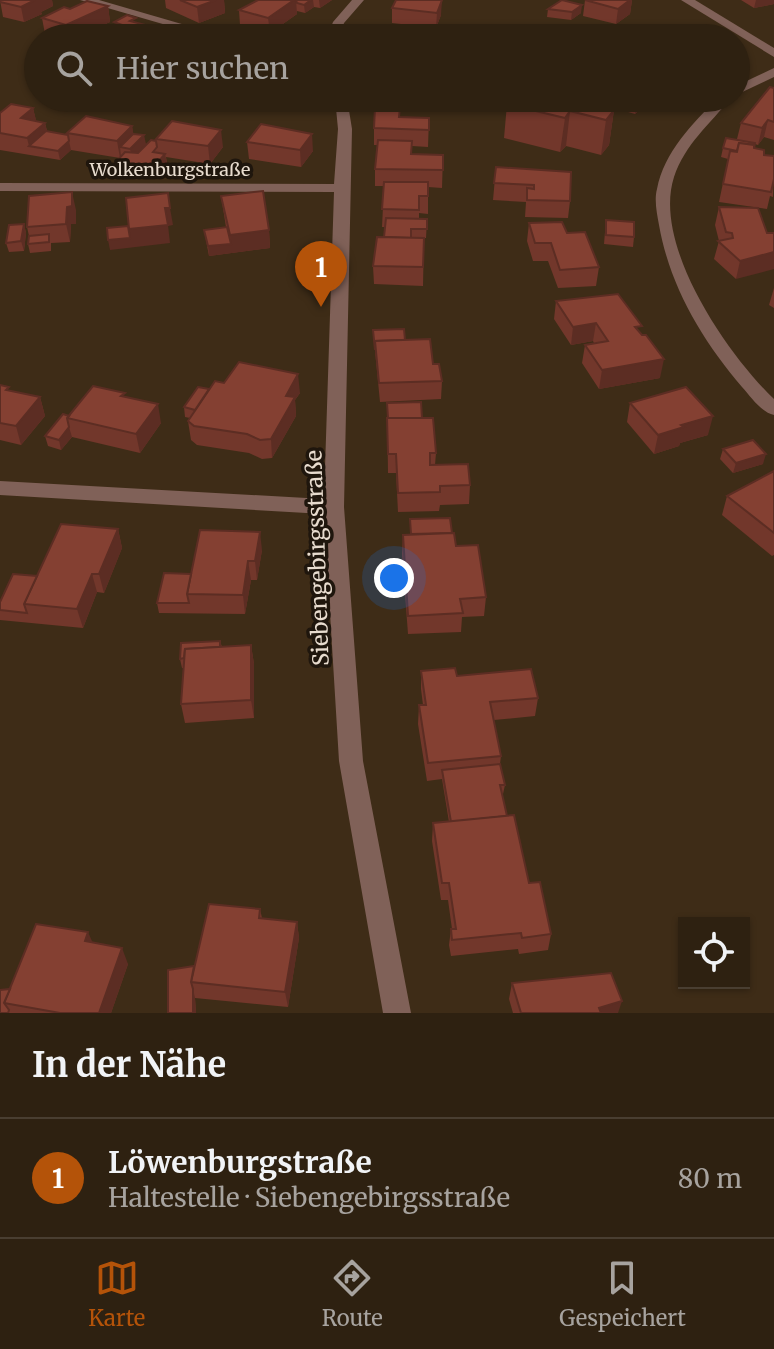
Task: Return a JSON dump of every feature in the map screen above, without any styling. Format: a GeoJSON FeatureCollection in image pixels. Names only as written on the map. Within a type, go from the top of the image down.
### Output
{"type":"FeatureCollection","features":[{"type":"Feature","properties":{"kind":"street"},"geometry":{"type":"LineString","coordinates":[[86,0],[173,24]]}},
{"type":"Feature","properties":{"kind":"street"},"geometry":{"type":"LineString","coordinates":[[340,24],[345,13],[358,0]]}},
{"type":"Feature","properties":{"kind":"street"},"geometry":{"type":"LineString","coordinates":[[687,0],[726,24]]}},
{"type":"Feature","properties":{"kind":"street"},"geometry":{"type":"LineString","coordinates":[[750,38],[774,53]]}},
{"type":"Feature","properties":{"kind":"street"},"geometry":{"type":"LineString","coordinates":[[750,84],[774,72]]}},
{"type":"Feature","properties":{"kind":"street","name":"Siebengebirgsstraße"},"geometry":{"type":"LineString","coordinates":[[343,112],[345,129],[334,507],[351,761],[397,1013]]}},
{"type":"Feature","properties":{"kind":"street"},"geometry":{"type":"LineString","coordinates":[[711,112],[687,137],[663,190],[670,250],[691,304],[756,393],[774,409]]}},
{"type":"Feature","properties":{"kind":"street","name":"Wolkenburgstraße"},"geometry":{"type":"LineString","coordinates":[[0,187],[341,188]]}},
{"type":"Feature","properties":{"kind":"street"},"geometry":{"type":"LineString","coordinates":[[0,488],[334,507]]}},
{"type":"Feature","properties":{"kind":"building"},"geometry":{"type":"Polygon","coordinates":[[[1,0],[35,0],[21,7],[1,0]]]}},
{"type":"Feature","properties":{"kind":"building"},"geometry":{"type":"Polygon","coordinates":[[[180,0],[216,0],[197,7],[180,0]]]}},
{"type":"Feature","properties":{"kind":"building"},"geometry":{"type":"Polygon","coordinates":[[[258,0],[294,0],[268,18],[239,10],[258,0]]]}},
{"type":"Feature","properties":{"kind":"building"},"geometry":{"type":"Polygon","coordinates":[[[296,0],[311,0],[304,5],[296,0]]]}},
{"type":"Feature","properties":{"kind":"building"},"geometry":{"type":"Polygon","coordinates":[[[396,0],[442,0],[437,13],[392,8],[396,0]]]}},
{"type":"Feature","properties":{"kind":"building"},"geometry":{"type":"Polygon","coordinates":[[[562,0],[582,5],[572,12],[548,9],[562,0]]]}},
{"type":"Feature","properties":{"kind":"building"},"geometry":{"type":"Polygon","coordinates":[[[585,0],[630,0],[618,9],[585,0]]]}},
{"type":"Feature","properties":{"kind":"building"},"geometry":{"type":"Polygon","coordinates":[[[87,1],[108,6],[68,24],[42,18],[64,7],[70,9],[87,1]]]}},
{"type":"Feature","properties":{"kind":"building"},"geometry":{"type":"Polygon","coordinates":[[[127,15],[136,18],[130,21],[142,24],[119,24],[114,22],[127,15]]]}},
{"type":"Feature","properties":{"kind":"building"},"geometry":{"type":"Polygon","coordinates":[[[770,87],[774,88],[774,122],[768,120],[762,128],[741,123],[770,87]]]}},
{"type":"Feature","properties":{"kind":"building"},"geometry":{"type":"Polygon","coordinates":[[[11,104],[24,106],[24,112],[28,112],[21,118],[45,123],[27,138],[0,133],[0,113],[11,104]]]}},
{"type":"Feature","properties":{"kind":"building"},"geometry":{"type":"Polygon","coordinates":[[[375,112],[400,112],[399,117],[429,118],[429,130],[374,128],[375,112]]]}},
{"type":"Feature","properties":{"kind":"building"},"geometry":{"type":"Polygon","coordinates":[[[540,112],[569,112],[565,118],[540,112]]]}},
{"type":"Feature","properties":{"kind":"building"},"geometry":{"type":"Polygon","coordinates":[[[574,112],[612,112],[606,120],[574,112]]]}},
{"type":"Feature","properties":{"kind":"building"},"geometry":{"type":"Polygon","coordinates":[[[86,116],[132,126],[117,141],[67,133],[86,116]]]}},
{"type":"Feature","properties":{"kind":"building"},"geometry":{"type":"Polygon","coordinates":[[[172,121],[221,130],[208,146],[156,139],[172,121]]]}},
{"type":"Feature","properties":{"kind":"building"},"geometry":{"type":"Polygon","coordinates":[[[261,124],[312,134],[300,150],[247,142],[261,124]]]}},
{"type":"Feature","properties":{"kind":"building"},"geometry":{"type":"Polygon","coordinates":[[[46,131],[68,135],[69,141],[58,151],[29,146],[46,131]]]}},
{"type":"Feature","properties":{"kind":"building"},"geometry":{"type":"Polygon","coordinates":[[[133,134],[144,135],[130,149],[120,147],[133,134]]]}},
{"type":"Feature","properties":{"kind":"building"},"geometry":{"type":"Polygon","coordinates":[[[726,138],[755,143],[754,149],[754,145],[739,143],[737,151],[723,148],[726,138]]]}},
{"type":"Feature","properties":{"kind":"building"},"geometry":{"type":"Polygon","coordinates":[[[151,140],[156,141],[157,147],[153,152],[165,154],[152,169],[115,163],[125,152],[138,153],[151,140]]]}},
{"type":"Feature","properties":{"kind":"building"},"geometry":{"type":"Polygon","coordinates":[[[378,140],[412,141],[411,154],[443,155],[443,170],[375,169],[378,140]]]}},
{"type":"Feature","properties":{"kind":"building"},"geometry":{"type":"Polygon","coordinates":[[[739,143],[754,145],[754,148],[764,150],[764,155],[774,156],[771,192],[723,184],[730,151],[737,152],[739,143]]]}},
{"type":"Feature","properties":{"kind":"building"},"geometry":{"type":"Polygon","coordinates":[[[496,167],[571,172],[570,201],[527,200],[527,188],[534,189],[534,185],[494,183],[496,167]]]}},
{"type":"Feature","properties":{"kind":"building"},"geometry":{"type":"Polygon","coordinates":[[[384,182],[428,182],[428,196],[419,196],[419,210],[382,209],[384,182]]]}},
{"type":"Feature","properties":{"kind":"building"},"geometry":{"type":"Polygon","coordinates":[[[263,191],[269,230],[230,235],[221,196],[263,191]]]}},
{"type":"Feature","properties":{"kind":"building"},"geometry":{"type":"Polygon","coordinates":[[[72,192],[72,206],[67,207],[66,224],[27,227],[29,196],[72,192]]]}},
{"type":"Feature","properties":{"kind":"building"},"geometry":{"type":"Polygon","coordinates":[[[168,193],[170,208],[165,208],[168,225],[129,229],[126,198],[168,193]]]}},
{"type":"Feature","properties":{"kind":"building"},"geometry":{"type":"Polygon","coordinates":[[[719,207],[758,208],[767,233],[774,233],[774,252],[740,261],[718,241],[733,238],[732,233],[726,232],[719,207]]]}},
{"type":"Feature","properties":{"kind":"building"},"geometry":{"type":"Polygon","coordinates":[[[386,218],[427,219],[427,229],[411,229],[411,238],[384,237],[386,218]]]}},
{"type":"Feature","properties":{"kind":"building"},"geometry":{"type":"Polygon","coordinates":[[[606,220],[634,222],[634,237],[606,235],[606,220]]]}},
{"type":"Feature","properties":{"kind":"building"},"geometry":{"type":"Polygon","coordinates":[[[562,222],[567,233],[585,232],[599,267],[560,270],[551,243],[535,243],[529,223],[562,222]]]}},
{"type":"Feature","properties":{"kind":"building"},"geometry":{"type":"Polygon","coordinates":[[[24,224],[21,241],[6,243],[9,225],[24,224]]]}},
{"type":"Feature","properties":{"kind":"building"},"geometry":{"type":"Polygon","coordinates":[[[128,226],[130,238],[108,240],[107,228],[128,226]]]}},
{"type":"Feature","properties":{"kind":"building"},"geometry":{"type":"Polygon","coordinates":[[[227,227],[231,244],[208,246],[204,230],[227,227]]]}},
{"type":"Feature","properties":{"kind":"building"},"geometry":{"type":"Polygon","coordinates":[[[49,234],[49,242],[28,244],[29,236],[49,234]]]}},
{"type":"Feature","properties":{"kind":"building"},"geometry":{"type":"Polygon","coordinates":[[[377,237],[424,238],[423,267],[373,266],[377,237]]]}},
{"type":"Feature","properties":{"kind":"building"},"geometry":{"type":"Polygon","coordinates":[[[618,294],[642,326],[635,327],[646,335],[664,359],[602,370],[585,345],[608,341],[596,323],[573,327],[556,301],[618,294]]]}},
{"type":"Feature","properties":{"kind":"building"},"geometry":{"type":"Polygon","coordinates":[[[404,329],[405,340],[375,341],[375,350],[373,330],[404,329]]]}},
{"type":"Feature","properties":{"kind":"building"},"geometry":{"type":"Polygon","coordinates":[[[430,339],[433,364],[439,364],[442,381],[379,383],[375,341],[430,339]]]}},
{"type":"Feature","properties":{"kind":"building"},"geometry":{"type":"Polygon","coordinates":[[[239,362],[298,374],[286,396],[295,397],[271,439],[260,440],[247,434],[194,426],[188,421],[215,381],[224,383],[239,362]]]}},
{"type":"Feature","properties":{"kind":"building"},"geometry":{"type":"Polygon","coordinates":[[[0,385],[9,387],[6,390],[40,397],[16,426],[0,423],[0,385]]]}},
{"type":"Feature","properties":{"kind":"building"},"geometry":{"type":"Polygon","coordinates":[[[93,386],[158,404],[136,434],[67,418],[93,386]]]}},
{"type":"Feature","properties":{"kind":"building"},"geometry":{"type":"Polygon","coordinates":[[[198,387],[209,389],[195,410],[184,407],[198,387]]]}},
{"type":"Feature","properties":{"kind":"building"},"geometry":{"type":"Polygon","coordinates":[[[686,387],[713,416],[658,435],[630,403],[686,387]]]}},
{"type":"Feature","properties":{"kind":"building"},"geometry":{"type":"Polygon","coordinates":[[[421,402],[422,418],[388,418],[387,403],[421,402]]]}},
{"type":"Feature","properties":{"kind":"building"},"geometry":{"type":"Polygon","coordinates":[[[63,414],[69,416],[69,427],[59,440],[45,436],[63,414]]]}},
{"type":"Feature","properties":{"kind":"building"},"geometry":{"type":"Polygon","coordinates":[[[387,418],[433,418],[436,453],[430,453],[430,465],[468,464],[470,485],[440,486],[440,492],[398,493],[396,454],[388,454],[387,418]]]}},
{"type":"Feature","properties":{"kind":"building"},"geometry":{"type":"Polygon","coordinates":[[[753,440],[766,454],[736,463],[723,449],[753,440]]]}},
{"type":"Feature","properties":{"kind":"building"},"geometry":{"type":"Polygon","coordinates":[[[774,471],[774,533],[727,496],[774,471]]]}},
{"type":"Feature","properties":{"kind":"building"},"geometry":{"type":"Polygon","coordinates":[[[450,518],[452,533],[411,534],[410,519],[450,518]]]}},
{"type":"Feature","properties":{"kind":"building"},"geometry":{"type":"Polygon","coordinates":[[[61,524],[118,529],[99,574],[92,574],[77,609],[24,604],[61,524]]]}},
{"type":"Feature","properties":{"kind":"building"},"geometry":{"type":"Polygon","coordinates":[[[200,530],[260,532],[255,561],[248,561],[243,595],[187,594],[200,530]]]}},
{"type":"Feature","properties":{"kind":"building"},"geometry":{"type":"Polygon","coordinates":[[[454,533],[456,546],[478,545],[486,597],[460,599],[463,613],[408,616],[403,535],[454,533]]]}},
{"type":"Feature","properties":{"kind":"building"},"geometry":{"type":"Polygon","coordinates":[[[164,573],[191,574],[187,594],[189,603],[157,603],[164,573]]]}},
{"type":"Feature","properties":{"kind":"building"},"geometry":{"type":"Polygon","coordinates":[[[13,574],[37,576],[24,604],[27,613],[0,610],[0,602],[13,574]]]}},
{"type":"Feature","properties":{"kind":"building"},"geometry":{"type":"Polygon","coordinates":[[[220,641],[220,647],[185,649],[184,658],[180,659],[181,643],[220,641]]]}},
{"type":"Feature","properties":{"kind":"building"},"geometry":{"type":"Polygon","coordinates":[[[251,645],[251,700],[181,704],[185,649],[251,645]]]}},
{"type":"Feature","properties":{"kind":"building"},"geometry":{"type":"Polygon","coordinates":[[[455,668],[457,676],[531,669],[538,698],[490,702],[501,756],[428,763],[419,705],[426,705],[421,671],[455,668]]]}},
{"type":"Feature","properties":{"kind":"building"},"geometry":{"type":"Polygon","coordinates":[[[500,764],[505,785],[500,785],[507,816],[451,822],[442,770],[500,764]]]}},
{"type":"Feature","properties":{"kind":"building"},"geometry":{"type":"Polygon","coordinates":[[[514,815],[529,883],[540,882],[551,934],[522,938],[521,933],[452,940],[451,929],[456,929],[449,883],[442,883],[433,823],[514,815]]]}},
{"type":"Feature","properties":{"kind":"building"},"geometry":{"type":"Polygon","coordinates":[[[209,904],[260,909],[259,918],[297,922],[285,992],[191,982],[209,904]]]}},
{"type":"Feature","properties":{"kind":"building"},"geometry":{"type":"Polygon","coordinates":[[[36,924],[88,932],[85,941],[122,948],[99,1013],[60,1013],[4,1003],[36,924]]]}},
{"type":"Feature","properties":{"kind":"building"},"geometry":{"type":"Polygon","coordinates":[[[194,966],[191,982],[193,1013],[168,1013],[168,970],[194,966]]]}},
{"type":"Feature","properties":{"kind":"building"},"geometry":{"type":"Polygon","coordinates":[[[611,973],[622,1001],[599,1008],[601,1013],[521,1013],[512,983],[611,973]]]}},
{"type":"Feature","properties":{"kind":"building"},"geometry":{"type":"Polygon","coordinates":[[[10,989],[4,1003],[8,1013],[0,1013],[0,990],[10,989]]]}},
{"type":"Feature","properties":{"kind":"place","name":"Löwenburgstraße"},"geometry":{"type":"Point","coordinates":[321,307]}}]}
